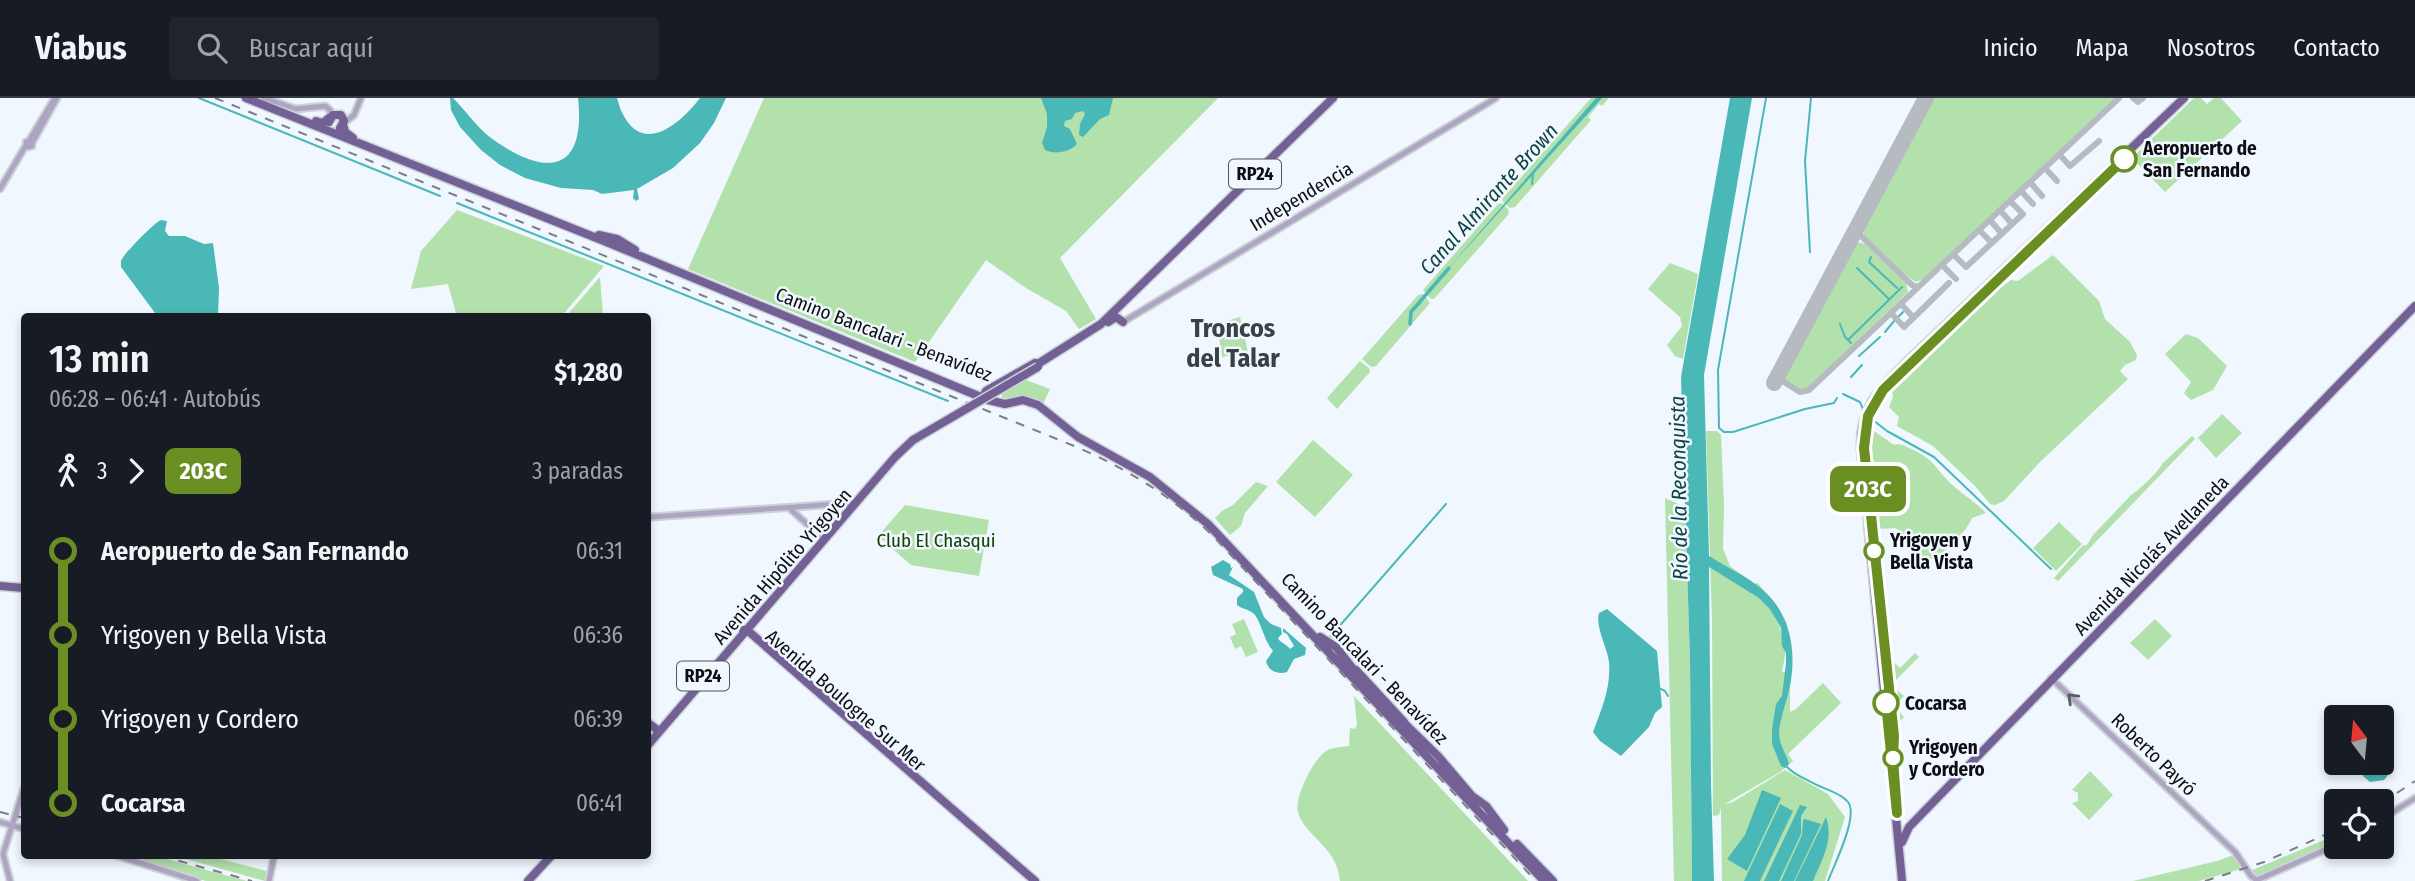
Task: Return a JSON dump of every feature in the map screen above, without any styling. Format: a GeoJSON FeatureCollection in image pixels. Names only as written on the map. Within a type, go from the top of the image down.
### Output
{"type":"FeatureCollection","features":[{"type":"Feature","properties":{"kind":"main road","name":"Camino Bancalari - Benavídez"},"geometry":{"type":"LineString","coordinates":[[246,98],[268,99],[322,123],[338,119],[344,131],[351,137],[617,243]]}},
{"type":"Feature","properties":{"kind":"main road","name":"RP24"},"geometry":{"type":"LineString","coordinates":[[913,439],[1096,332],[1115,318],[1335,98]]}},
{"type":"Feature","properties":{"kind":"main road","name":"RP24"},"geometry":{"type":"LineString","coordinates":[[1035,367],[1115,318],[1335,98]]}},
{"type":"Feature","properties":{"kind":"main road"},"geometry":{"type":"LineString","coordinates":[[1903,881],[1889,709],[1861,449],[1861,431],[1867,414],[1880,389],[1912,357],[2184,98]]}},
{"type":"Feature","properties":{"kind":"main road"},"geometry":{"type":"LineString","coordinates":[[1867,414],[1883,390],[1922,351],[2190,98]]}},
{"type":"Feature","properties":{"kind":"main road","name":"Camino Bancalari - Benavídez"},"geometry":{"type":"LineString","coordinates":[[268,99],[280,111],[617,243],[984,394],[1003,401],[1021,398],[1038,402],[1079,435],[1156,478],[1219,530],[1441,759],[1472,796],[1487,807],[1548,880]]}},
{"type":"Feature","properties":{"kind":"main road","name":"Camino Bancalari - Benavídez"},"geometry":{"type":"LineString","coordinates":[[280,111],[333,128],[356,142]]}},
{"type":"Feature","properties":{"kind":"main road"},"geometry":{"type":"LineString","coordinates":[[333,128],[329,125],[338,119]]}},
{"type":"Feature","properties":{"kind":"main road","name":"Avenida Nicolás Avellaneda"},"geometry":{"type":"LineString","coordinates":[[1899,828],[1910,823],[2415,303]]}},
{"type":"Feature","properties":{"kind":"main road"},"geometry":{"type":"LineString","coordinates":[[984,394],[1115,318]]}},
{"type":"Feature","properties":{"kind":"main road","name":"Avenida Hipólito Yrigoyen"},"geometry":{"type":"LineString","coordinates":[[824,538],[897,452],[913,439]]}},
{"type":"Feature","properties":{"kind":"main road","name":"Avenida Hipólito Yrigoyen"},"geometry":{"type":"LineString","coordinates":[[653,728],[745,631],[913,439]]}},
{"type":"Feature","properties":{"kind":"main road"},"geometry":{"type":"LineString","coordinates":[[0,588],[21,589]]}},
{"type":"Feature","properties":{"kind":"main road","name":"Avenida Boulogne Sur Mer"},"geometry":{"type":"LineString","coordinates":[[745,631],[1033,881]]}},
{"type":"Feature","properties":{"kind":"main road","name":"Camino Bancalari - Benavídez"},"geometry":{"type":"LineString","coordinates":[[1341,658],[1453,784],[1524,859],[1548,880]]}},
{"type":"Feature","properties":{"kind":"main road"},"geometry":{"type":"LineString","coordinates":[[1410,737],[1429,756],[1432,753],[1428,747]]}},
{"type":"Feature","properties":{"kind":"main road"},"geometry":{"type":"LineString","coordinates":[[1441,759],[1435,758],[1434,762],[1453,784]]}},
{"type":"Feature","properties":{"kind":"main road"},"geometry":{"type":"LineString","coordinates":[[1897,813],[1910,823]]}},
{"type":"Feature","properties":{"kind":"main road","name":"Avenida Nicolás Avellaneda"},"geometry":{"type":"LineString","coordinates":[[1902,842],[1910,823]]}},
{"type":"Feature","properties":{"kind":"main road"},"geometry":{"type":"LineString","coordinates":[[1899,828],[1903,881]]}},
{"type":"Feature","properties":{"kind":"main road"},"geometry":{"type":"LineString","coordinates":[[528,879],[546,859]]}},
{"type":"Feature","properties":{"kind":"street"},"geometry":{"type":"LineString","coordinates":[[0,188],[56,98]]}},
{"type":"Feature","properties":{"kind":"street","name":"Independencia"},"geometry":{"type":"LineString","coordinates":[[1115,318],[1496,98]]}},
{"type":"Feature","properties":{"kind":"street"},"geometry":{"type":"LineString","coordinates":[[268,99],[297,106],[326,103],[338,119],[352,114],[360,100]]}},
{"type":"Feature","properties":{"kind":"street"},"geometry":{"type":"LineString","coordinates":[[651,518],[852,503]]}},
{"type":"Feature","properties":{"kind":"street"},"geometry":{"type":"LineString","coordinates":[[790,509],[824,538]]}},
{"type":"Feature","properties":{"kind":"street","name":"Roberto Payró"},"geometry":{"type":"LineString","coordinates":[[2052,678],[2238,855],[2257,881]]}},
{"type":"Feature","properties":{"kind":"street"},"geometry":{"type":"LineString","coordinates":[[10,881],[2,855],[21,798]]}},
{"type":"Feature","properties":{"kind":"street"},"geometry":{"type":"LineString","coordinates":[[2394,811],[2415,798]]}},
{"type":"Feature","properties":{"kind":"street"},"geometry":{"type":"LineString","coordinates":[[0,822],[21,828]]}},
{"type":"Feature","properties":{"kind":"street"},"geometry":{"type":"LineString","coordinates":[[2257,881],[2324,850]]}},
{"type":"Feature","properties":{"kind":"street"},"geometry":{"type":"LineString","coordinates":[[127,859],[197,881]]}},
{"type":"Feature","properties":{"kind":"street"},"geometry":{"type":"LineString","coordinates":[[269,881],[273,859]]}},
{"type":"Feature","properties":{"kind":"green space"},"geometry":{"type":"Polygon","coordinates":[[[764,98],[1218,98],[1060,258],[1096,319],[1079,329],[1066,311],[1026,288],[986,260],[915,362],[688,269],[764,98]]]}},
{"type":"Feature","properties":{"kind":"green space"},"geometry":{"type":"Polygon","coordinates":[[[1591,98],[1609,98],[1602,106],[1599,104],[1588,117],[1591,120],[1515,207],[1510,208],[1502,199],[1591,98]]]}},
{"type":"Feature","properties":{"kind":"green space"},"geometry":{"type":"Polygon","coordinates":[[[1933,98],[2115,98],[1923,279],[1916,282],[1864,235],[1863,229],[1933,98]]]}},
{"type":"Feature","properties":{"kind":"green space"},"geometry":{"type":"Polygon","coordinates":[[[2194,98],[2201,98],[2207,104],[2214,98],[2221,98],[2242,121],[2165,192],[2132,158],[2194,98]]]}},
{"type":"Feature","properties":{"kind":"green space"},"geometry":{"type":"Polygon","coordinates":[[[1502,203],[1509,210],[1508,215],[1434,299],[1431,299],[1423,290],[1498,204],[1502,203]]]}},
{"type":"Feature","properties":{"kind":"green space"},"geometry":{"type":"Polygon","coordinates":[[[457,210],[604,266],[564,313],[456,313],[448,284],[411,289],[421,251],[457,210]]]}},
{"type":"Feature","properties":{"kind":"green space"},"geometry":{"type":"Polygon","coordinates":[[[1854,244],[1865,244],[1906,283],[1908,292],[1810,386],[1804,389],[1794,387],[1786,380],[1787,369],[1854,244]]]}},
{"type":"Feature","properties":{"kind":"green space"},"geometry":{"type":"Polygon","coordinates":[[[2053,255],[2099,301],[2105,319],[2130,342],[2137,355],[2136,360],[2125,365],[2120,371],[2128,379],[2039,463],[2004,501],[1990,504],[1933,446],[1897,426],[1899,417],[1889,407],[1893,397],[1891,388],[1949,332],[1995,293],[2011,280],[2018,281],[2053,255]]]}},
{"type":"Feature","properties":{"kind":"green space"},"geometry":{"type":"Polygon","coordinates":[[[1670,263],[1698,274],[1683,359],[1675,356],[1667,345],[1682,326],[1680,317],[1648,289],[1670,263]]]}},
{"type":"Feature","properties":{"kind":"green space"},"geometry":{"type":"Polygon","coordinates":[[[600,277],[603,313],[569,313],[600,277]]]}},
{"type":"Feature","properties":{"kind":"green space"},"geometry":{"type":"Polygon","coordinates":[[[1423,294],[1430,303],[1376,366],[1371,367],[1362,359],[1418,295],[1423,294]]]}},
{"type":"Feature","properties":{"kind":"green space"},"geometry":{"type":"Polygon","coordinates":[[[1240,317],[1248,352],[1222,357],[1217,324],[1240,317]]]}},
{"type":"Feature","properties":{"kind":"green space"},"geometry":{"type":"Polygon","coordinates":[[[2186,334],[2198,338],[2227,366],[2213,390],[2191,400],[2184,393],[2191,382],[2165,354],[2186,334]]]}},
{"type":"Feature","properties":{"kind":"green space"},"geometry":{"type":"Polygon","coordinates":[[[1360,361],[1370,372],[1337,409],[1327,398],[1360,361]]]}},
{"type":"Feature","properties":{"kind":"green space"},"geometry":{"type":"Polygon","coordinates":[[[1026,380],[1050,389],[1043,404],[1028,397],[1002,398],[1002,394],[1026,380]]]}},
{"type":"Feature","properties":{"kind":"green space"},"geometry":{"type":"Polygon","coordinates":[[[2222,414],[2242,433],[2216,458],[2198,438],[2222,414]]]}},
{"type":"Feature","properties":{"kind":"green space"},"geometry":{"type":"Polygon","coordinates":[[[1871,429],[1894,445],[1903,445],[1925,457],[1949,482],[1986,513],[1972,518],[1958,538],[1937,556],[1923,560],[1905,542],[1900,531],[1895,528],[1881,529],[1874,522],[1878,507],[1869,433],[1871,429]]]}},
{"type":"Feature","properties":{"kind":"green space"},"geometry":{"type":"Polygon","coordinates":[[[1706,431],[1717,431],[1721,435],[1723,549],[1730,566],[1754,584],[1758,583],[1787,623],[1780,628],[1786,650],[1782,672],[1790,673],[1790,712],[1823,683],[1841,703],[1788,754],[1793,761],[1780,772],[1725,804],[1733,802],[1785,770],[1828,794],[1845,817],[1825,881],[1722,881],[1721,808],[1719,815],[1713,816],[1712,621],[1706,431]]]}},
{"type":"Feature","properties":{"kind":"green space"},"geometry":{"type":"Polygon","coordinates":[[[2192,436],[2195,439],[2058,581],[2054,578],[2131,495],[2192,436]]]}},
{"type":"Feature","properties":{"kind":"green space"},"geometry":{"type":"Polygon","coordinates":[[[1313,440],[1353,475],[1315,517],[1276,482],[1313,440]]]}},
{"type":"Feature","properties":{"kind":"green space"},"geometry":{"type":"Polygon","coordinates":[[[1256,482],[1268,486],[1245,513],[1241,526],[1230,535],[1215,518],[1233,505],[1256,482]]]}},
{"type":"Feature","properties":{"kind":"green space"},"geometry":{"type":"Polygon","coordinates":[[[1665,498],[1685,507],[1690,661],[1692,881],[1674,881],[1665,498]]]}},
{"type":"Feature","properties":{"kind":"green space","name":"Club El Chasqui"},"geometry":{"type":"Polygon","coordinates":[[[905,505],[989,520],[979,576],[911,565],[878,536],[905,505]]]}},
{"type":"Feature","properties":{"kind":"green space"},"geometry":{"type":"Polygon","coordinates":[[[2059,522],[2082,544],[2056,571],[2033,548],[2059,522]]]}},
{"type":"Feature","properties":{"kind":"green space"},"geometry":{"type":"Polygon","coordinates":[[[1244,619],[1258,652],[1246,657],[1241,646],[1235,649],[1230,637],[1236,634],[1232,624],[1244,619]]]}},
{"type":"Feature","properties":{"kind":"green space"},"geometry":{"type":"Polygon","coordinates":[[[2155,619],[2172,636],[2148,660],[2130,643],[2155,619]]]}},
{"type":"Feature","properties":{"kind":"green space"},"geometry":{"type":"Polygon","coordinates":[[[1915,653],[1919,657],[1891,685],[1904,696],[1894,706],[1904,717],[1895,726],[1888,657],[1900,668],[1915,653]]]}},
{"type":"Feature","properties":{"kind":"green space"},"geometry":{"type":"Polygon","coordinates":[[[1354,696],[1528,881],[1340,881],[1333,859],[1301,820],[1298,805],[1311,769],[1323,754],[1328,750],[1349,746],[1350,728],[1355,729],[1357,725],[1354,696]]]}},
{"type":"Feature","properties":{"kind":"green space"},"geometry":{"type":"Polygon","coordinates":[[[2090,771],[2113,795],[2089,820],[2072,803],[2078,801],[2078,793],[2072,790],[2090,771]]]}},
{"type":"Feature","properties":{"kind":"green space"},"geometry":{"type":"Polygon","coordinates":[[[2324,840],[2324,849],[2255,878],[2250,871],[2324,840]]]}},
{"type":"Feature","properties":{"kind":"green space"},"geometry":{"type":"Polygon","coordinates":[[[2236,854],[2244,868],[2199,881],[2133,881],[2217,861],[2236,854]]]}},
{"type":"Feature","properties":{"kind":"green space"},"geometry":{"type":"Polygon","coordinates":[[[133,859],[166,859],[247,881],[206,881],[133,859]]]}},
{"type":"Feature","properties":{"kind":"green space"},"geometry":{"type":"Polygon","coordinates":[[[186,859],[220,859],[270,872],[265,881],[186,859]]]}},
{"type":"Feature","properties":{"kind":"water"},"geometry":{"type":"Polygon","coordinates":[[[450,98],[453,98],[486,134],[505,148],[540,162],[555,162],[567,156],[575,144],[579,125],[578,98],[617,98],[624,116],[634,129],[654,133],[675,123],[700,98],[726,98],[714,123],[700,143],[673,168],[637,189],[639,199],[636,201],[633,198],[634,190],[602,194],[593,190],[561,188],[525,178],[500,165],[481,150],[460,127],[451,110],[450,98]]]}},
{"type":"Feature","properties":{"kind":"water"},"geometry":{"type":"Polygon","coordinates":[[[1041,98],[1113,98],[1109,115],[1100,119],[1083,137],[1079,135],[1085,114],[1083,111],[1075,113],[1072,119],[1065,121],[1064,126],[1070,129],[1077,144],[1066,151],[1049,152],[1042,143],[1047,127],[1047,114],[1041,98]]]}},
{"type":"Feature","properties":{"kind":"water"},"geometry":{"type":"Polygon","coordinates":[[[1596,98],[1602,98],[1446,271],[1596,98]]]}},
{"type":"Feature","properties":{"kind":"water","name":"Río de la Reconquista"},"geometry":{"type":"Polygon","coordinates":[[[1730,98],[1752,98],[1704,375],[1709,556],[1763,590],[1781,613],[1787,626],[1791,640],[1792,669],[1779,734],[1789,764],[1785,768],[1781,766],[1772,744],[1776,704],[1782,696],[1786,663],[1781,627],[1759,598],[1709,567],[1714,881],[1692,881],[1690,661],[1681,377],[1730,98]]]}},
{"type":"Feature","properties":{"kind":"water"},"geometry":{"type":"Polygon","coordinates":[[[161,220],[167,221],[165,231],[169,236],[185,236],[204,244],[213,243],[219,288],[218,313],[155,313],[121,267],[121,260],[126,253],[161,220]]]}},
{"type":"Feature","properties":{"kind":"water"},"geometry":{"type":"Polygon","coordinates":[[[1223,560],[1233,567],[1229,575],[1254,592],[1264,617],[1281,628],[1282,634],[1278,638],[1280,641],[1290,649],[1294,646],[1283,628],[1306,648],[1305,655],[1294,659],[1287,672],[1274,671],[1267,664],[1266,661],[1273,651],[1258,620],[1253,613],[1237,605],[1237,598],[1243,589],[1213,575],[1211,567],[1223,560]]]}},
{"type":"Feature","properties":{"kind":"water"},"geometry":{"type":"Polygon","coordinates":[[[1607,609],[1657,651],[1662,707],[1655,713],[1649,727],[1621,756],[1600,741],[1593,732],[1609,681],[1609,662],[1598,618],[1599,613],[1607,609]]]}},
{"type":"Feature","properties":{"kind":"water"},"geometry":{"type":"Polygon","coordinates":[[[2387,775],[2384,780],[2370,782],[2363,776],[2387,775]]]}},
{"type":"Feature","properties":{"kind":"water"},"geometry":{"type":"Polygon","coordinates":[[[1762,790],[1781,798],[1747,871],[1727,859],[1745,835],[1762,790]]]}},
{"type":"Feature","properties":{"kind":"water"},"geometry":{"type":"Polygon","coordinates":[[[1780,804],[1793,811],[1760,881],[1744,881],[1780,804]]]}},
{"type":"Feature","properties":{"kind":"water"},"geometry":{"type":"Polygon","coordinates":[[[1800,805],[1807,807],[1801,816],[1801,834],[1779,881],[1764,881],[1800,805]]]}},
{"type":"Feature","properties":{"kind":"water"},"geometry":{"type":"Polygon","coordinates":[[[1826,817],[1828,842],[1813,881],[1795,881],[1826,817]]]}},
{"type":"Feature","properties":{"kind":"water"},"geometry":{"type":"Polygon","coordinates":[[[1805,819],[1821,824],[1794,881],[1781,881],[1802,835],[1805,819]]]}},
{"type":"Feature","properties":{"kind":"waterway"},"geometry":{"type":"LineString","coordinates":[[199,98],[440,196]]}},
{"type":"Feature","properties":{"kind":"waterway"},"geometry":{"type":"LineString","coordinates":[[1766,98],[1718,370],[1719,428],[1724,432],[1733,432],[1805,409],[1834,403],[1837,398]]}},
{"type":"Feature","properties":{"kind":"waterway"},"geometry":{"type":"LineString","coordinates":[[1810,252],[1805,161],[1811,98]]}},
{"type":"Feature","properties":{"kind":"waterway","name":"Canal Almirante Brown"},"geometry":{"type":"LineString","coordinates":[[1532,184],[1533,174]]}},
{"type":"Feature","properties":{"kind":"waterway"},"geometry":{"type":"LineString","coordinates":[[457,203],[948,401]]}},
{"type":"Feature","properties":{"kind":"waterway"},"geometry":{"type":"LineString","coordinates":[[1871,257],[1869,262],[1897,288]]}},
{"type":"Feature","properties":{"kind":"waterway","name":"Canal Almirante Brown"},"geometry":{"type":"LineString","coordinates":[[1410,324],[1411,312],[1449,268]]}},
{"type":"Feature","properties":{"kind":"waterway"},"geometry":{"type":"LineString","coordinates":[[1857,268],[1889,299]]}},
{"type":"Feature","properties":{"kind":"waterway"},"geometry":{"type":"LineString","coordinates":[[1848,340],[1902,287]]}},
{"type":"Feature","properties":{"kind":"waterway"},"geometry":{"type":"LineString","coordinates":[[1898,317],[1903,312]]}},
{"type":"Feature","properties":{"kind":"waterway"},"geometry":{"type":"LineString","coordinates":[[1885,332],[1895,320]]}},
{"type":"Feature","properties":{"kind":"waterway"},"geometry":{"type":"LineString","coordinates":[[1840,324],[1845,337],[1851,343]]}},
{"type":"Feature","properties":{"kind":"waterway"},"geometry":{"type":"LineString","coordinates":[[1859,356],[1880,337]]}},
{"type":"Feature","properties":{"kind":"waterway"},"geometry":{"type":"LineString","coordinates":[[1851,377],[1862,365]]}},
{"type":"Feature","properties":{"kind":"waterway"},"geometry":{"type":"LineString","coordinates":[[1843,394],[1860,402],[1864,412]]}},
{"type":"Feature","properties":{"kind":"waterway"},"geometry":{"type":"LineString","coordinates":[[1868,416],[1887,431],[1934,457],[2051,569]]}},
{"type":"Feature","properties":{"kind":"waterway"},"geometry":{"type":"LineString","coordinates":[[1329,638],[1446,504]]}},
{"type":"Feature","properties":{"kind":"waterway"},"geometry":{"type":"LineString","coordinates":[[1661,689],[1668,696]]}},
{"type":"Feature","properties":{"kind":"waterway"},"geometry":{"type":"LineString","coordinates":[[1786,766],[1802,778],[1835,792],[1848,802],[1851,809],[1848,829],[1828,881]]}},
{"type":"Feature","properties":{"kind":"taxiway"},"geometry":{"type":"LineString","coordinates":[[1787,358],[1781,372],[1784,382],[1800,392],[1809,390],[2119,98]]}},
{"type":"Feature","properties":{"kind":"taxiway"},"geometry":{"type":"LineString","coordinates":[[2133,98],[2138,102],[2143,98]]}},
{"type":"Feature","properties":{"kind":"taxiway"},"geometry":{"type":"LineString","coordinates":[[2059,154],[2070,166],[2099,141]]}},
{"type":"Feature","properties":{"kind":"taxiway"},"geometry":{"type":"LineString","coordinates":[[2045,168],[2057,181]]}},
{"type":"Feature","properties":{"kind":"taxiway"},"geometry":{"type":"LineString","coordinates":[[2030,182],[2042,196]]}},
{"type":"Feature","properties":{"kind":"taxiway"},"geometry":{"type":"LineString","coordinates":[[2021,191],[2033,204]]}},
{"type":"Feature","properties":{"kind":"taxiway"},"geometry":{"type":"LineString","coordinates":[[1953,254],[1966,267],[2023,214],[2010,201]]}},
{"type":"Feature","properties":{"kind":"taxiway"},"geometry":{"type":"LineString","coordinates":[[2000,210],[2012,224]]}},
{"type":"Feature","properties":{"kind":"taxiway"},"geometry":{"type":"LineString","coordinates":[[1990,220],[2002,234]]}},
{"type":"Feature","properties":{"kind":"taxiway"},"geometry":{"type":"LineString","coordinates":[[1857,227],[1860,235],[1912,285],[1918,287]]}},
{"type":"Feature","properties":{"kind":"taxiway"},"geometry":{"type":"LineString","coordinates":[[1979,230],[1992,243]]}},
{"type":"Feature","properties":{"kind":"taxiway"},"geometry":{"type":"LineString","coordinates":[[1942,265],[1956,279]]}},
{"type":"Feature","properties":{"kind":"taxiway"},"geometry":{"type":"LineString","coordinates":[[1891,313],[1904,327],[1949,283]]}},
{"type":"Feature","properties":{"kind":"taxiway"},"geometry":{"type":"LineString","coordinates":[[1901,304],[1913,317]]}},
{"type":"Feature","properties":{"kind":"runway"},"geometry":{"type":"LineString","coordinates":[[1774,383],[1926,98]]}},
{"type":"Feature","properties":{"kind":"railway"},"geometry":{"type":"LineString","coordinates":[[215,98],[1079,448],[1133,475],[1183,509],[1213,536],[1536,881]]}},
{"type":"Feature","properties":{"kind":"railway"},"geometry":{"type":"LineString","coordinates":[[2394,795],[2415,781]]}},
{"type":"Feature","properties":{"kind":"railway"},"geometry":{"type":"LineString","coordinates":[[0,812],[21,817]]}},
{"type":"Feature","properties":{"kind":"railway"},"geometry":{"type":"LineString","coordinates":[[2205,881],[2264,862],[2324,835]]}},
{"type":"Feature","properties":{"kind":"railway"},"geometry":{"type":"LineString","coordinates":[[172,859],[252,881]]}},
{"type":"Feature","properties":{"kind":"bus line","name":"203C"},"geometry":{"type":"LineString","coordinates":[[1886,703],[1897,813],[1893,758],[1895,740],[1864,448],[1864,433],[1870,411],[1883,390],[1922,351],[2124,159]]}},
{"type":"Feature","properties":{"kind":"place","name":"Aeropuerto de San Fernando"},"geometry":{"type":"Point","coordinates":[2124,159]}},
{"type":"Feature","properties":{"kind":"place","name":"Yrigoyen y Bella Vista"},"geometry":{"type":"Point","coordinates":[1874,551]}},
{"type":"Feature","properties":{"kind":"place","name":"Cocarsa"},"geometry":{"type":"Point","coordinates":[1886,703]}},
{"type":"Feature","properties":{"kind":"place","name":"Yrigoyen y Cordero"},"geometry":{"type":"Point","coordinates":[1893,758]}},
{"type":"Feature","properties":{"kind":"district","name":"Troncos del Talar"},"geometry":{"type":"Point","coordinates":[1233,343]}}]}
